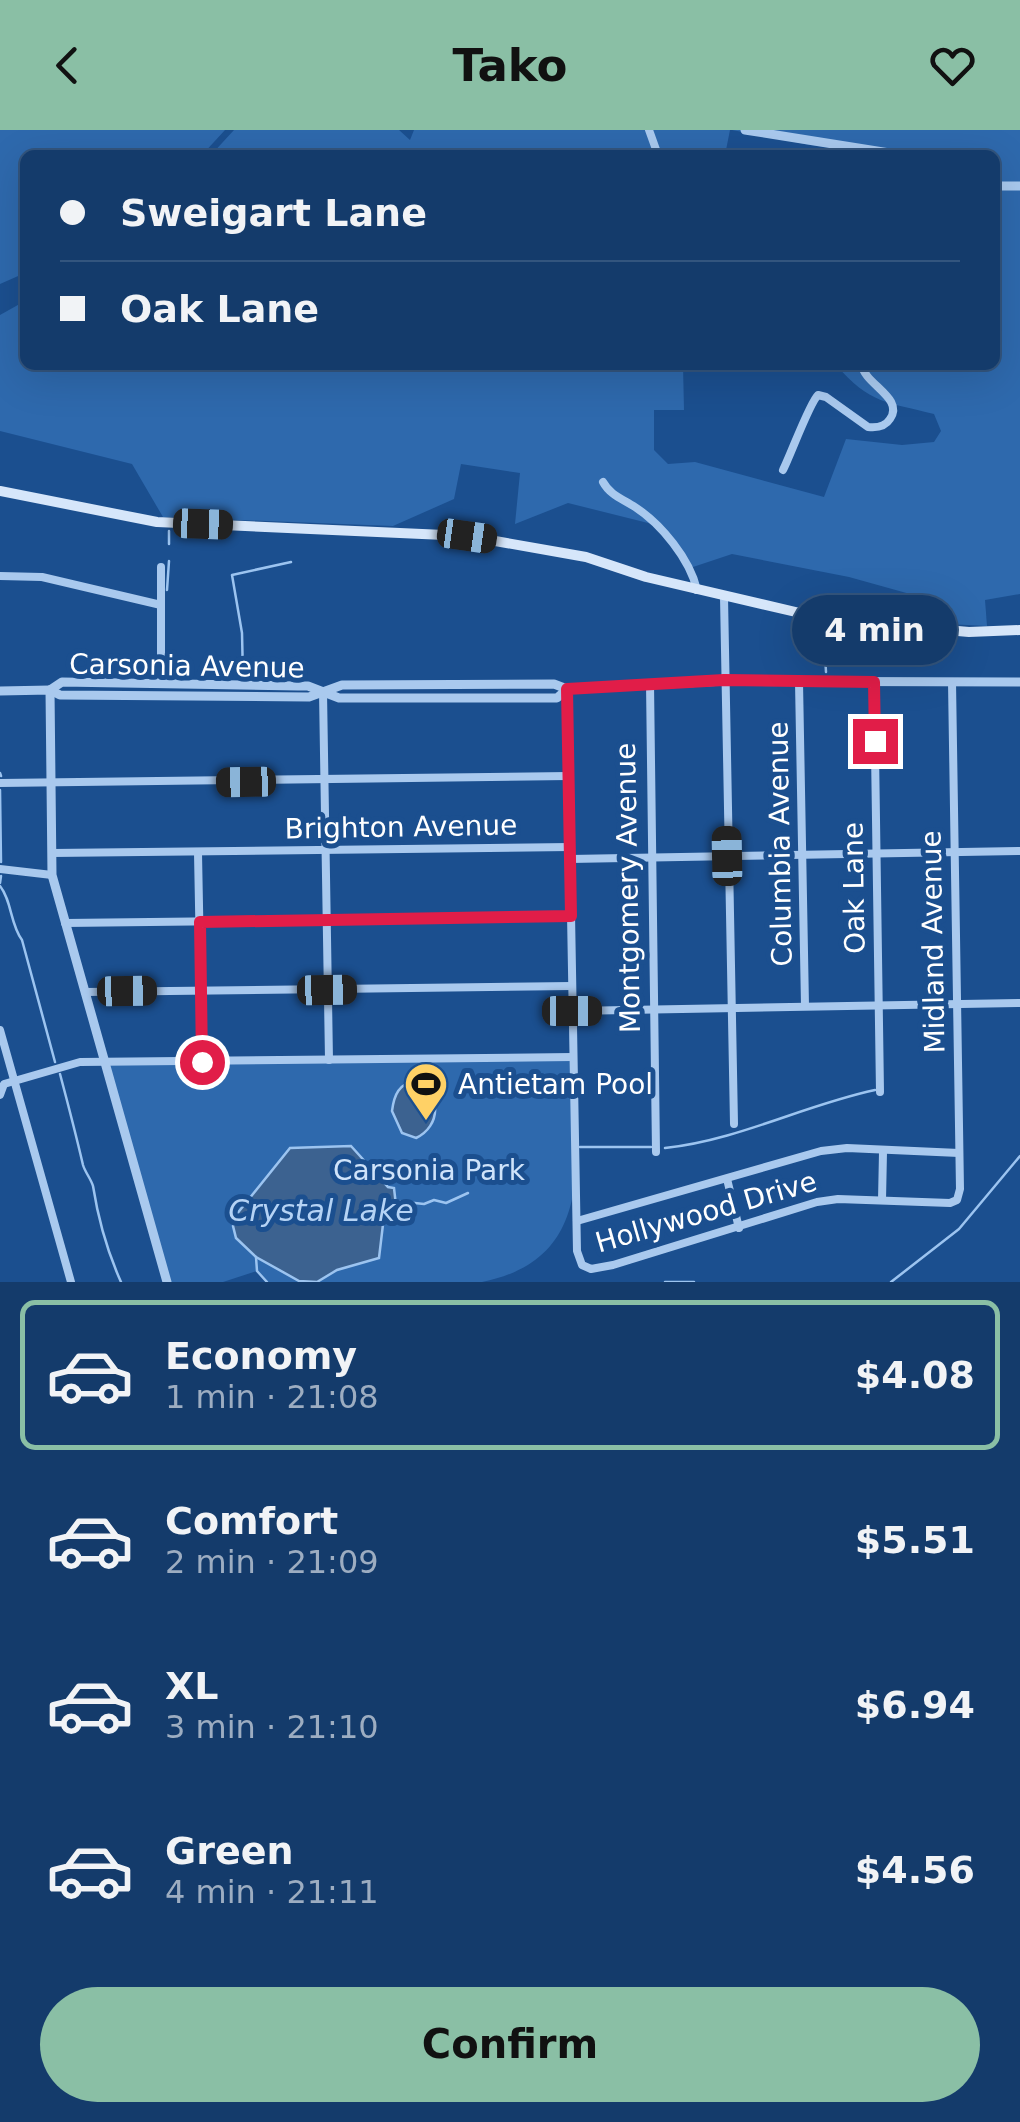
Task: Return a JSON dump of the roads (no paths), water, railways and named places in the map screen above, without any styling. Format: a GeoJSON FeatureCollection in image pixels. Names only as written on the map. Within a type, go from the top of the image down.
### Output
{"type":"FeatureCollection","features":[{"type":"Feature","properties":{"kind":"main road"},"geometry":{"type":"LineString","coordinates":[[0,491],[157,522],[488,539],[586,557],[724,597],[857,622],[969,632],[1020,630]]}},
{"type":"Feature","properties":{"kind":"street"},"geometry":{"type":"LineString","coordinates":[[745,130],[871,150]]}},
{"type":"Feature","properties":{"kind":"street"},"geometry":{"type":"LineString","coordinates":[[783,470],[804,428],[811,401],[818,395],[826,396],[864,426],[875,428],[890,420],[891,400],[863,370]]}},
{"type":"Feature","properties":{"kind":"street"},"geometry":{"type":"LineString","coordinates":[[604,482],[609,492],[638,508],[664,532],[685,562],[697,590]]}},
{"type":"Feature","properties":{"kind":"street"},"geometry":{"type":"LineString","coordinates":[[160,683],[161,567]]}},
{"type":"Feature","properties":{"kind":"street"},"geometry":{"type":"LineString","coordinates":[[0,576],[42,577],[161,605]]}},
{"type":"Feature","properties":{"kind":"street"},"geometry":{"type":"LineString","coordinates":[[724,597],[734,1124]]}},
{"type":"Feature","properties":{"kind":"street","name":"Carsonia Avenue"},"geometry":{"type":"LineString","coordinates":[[0,691],[50,690],[60,696],[309,697],[342,684],[554,684],[567,689],[724,680],[1020,682]]}},
{"type":"Feature","properties":{"kind":"street","name":"Carsonia Avenue"},"geometry":{"type":"LineString","coordinates":[[50,690],[62,682],[308,686],[324,692]]}},
{"type":"Feature","properties":{"kind":"street","name":"Columbia Avenue"},"geometry":{"type":"LineString","coordinates":[[799,682],[806,1006]]}},
{"type":"Feature","properties":{"kind":"street","name":"Oak Lane"},"geometry":{"type":"LineString","coordinates":[[874,682],[880,1092]]}},
{"type":"Feature","properties":{"kind":"street","name":"Midland Avenue"},"geometry":{"type":"LineString","coordinates":[[952,682],[960,1153],[957,1200]]}},
{"type":"Feature","properties":{"kind":"street","name":"Montgomery Avenue"},"geometry":{"type":"LineString","coordinates":[[650,683],[656,1152]]}},
{"type":"Feature","properties":{"kind":"street"},"geometry":{"type":"LineString","coordinates":[[567,689],[576,1220],[821,1151],[847,1148],[960,1153]]}},
{"type":"Feature","properties":{"kind":"street"},"geometry":{"type":"LineString","coordinates":[[50,690],[52,875],[167,1282]]}},
{"type":"Feature","properties":{"kind":"street"},"geometry":{"type":"LineString","coordinates":[[324,692],[328,1060]]}},
{"type":"Feature","properties":{"kind":"street"},"geometry":{"type":"LineString","coordinates":[[0,784],[569,776]]}},
{"type":"Feature","properties":{"kind":"street","name":"Brighton Avenue"},"geometry":{"type":"LineString","coordinates":[[52,853],[570,847]]}},
{"type":"Feature","properties":{"kind":"street"},"geometry":{"type":"LineString","coordinates":[[570,859],[1020,851]]}},
{"type":"Feature","properties":{"kind":"street"},"geometry":{"type":"LineString","coordinates":[[198,853],[202,1062]]}},
{"type":"Feature","properties":{"kind":"street"},"geometry":{"type":"LineString","coordinates":[[0,869],[52,875]]}},
{"type":"Feature","properties":{"kind":"street"},"geometry":{"type":"LineString","coordinates":[[66,923],[571,916]]}},
{"type":"Feature","properties":{"kind":"street"},"geometry":{"type":"LineString","coordinates":[[85,992],[572,986]]}},
{"type":"Feature","properties":{"kind":"street"},"geometry":{"type":"LineString","coordinates":[[572,1011],[1020,1003]]}},
{"type":"Feature","properties":{"kind":"street"},"geometry":{"type":"LineString","coordinates":[[0,1030],[71,1282]]}},
{"type":"Feature","properties":{"kind":"street"},"geometry":{"type":"LineString","coordinates":[[0,1095],[4,1084],[80,1062],[573,1057]]}},
{"type":"Feature","properties":{"kind":"street"},"geometry":{"type":"LineString","coordinates":[[882,1200],[883,1152]]}},
{"type":"Feature","properties":{"kind":"street"},"geometry":{"type":"LineString","coordinates":[[727,1180],[740,1228]]}},
{"type":"Feature","properties":{"kind":"street","name":"Hollywood Drive"},"geometry":{"type":"LineString","coordinates":[[576,1220],[576,1252],[585,1268],[613,1265],[838,1198],[950,1203],[957,1200]]}},
{"type":"Feature","properties":{"kind":"water"},"geometry":{"type":"Polygon","coordinates":[[[416,1081],[430,1094],[435,1110],[430,1126],[416,1138],[402,1133],[392,1111],[398,1091],[416,1081]]]}},
{"type":"Feature","properties":{"kind":"water","name":"Crystal Lake"},"geometry":{"type":"Polygon","coordinates":[[[351,1146],[388,1187],[394,1188],[397,1214],[389,1212],[384,1216],[379,1258],[337,1270],[317,1282],[299,1281],[256,1257],[236,1238],[236,1215],[290,1148],[351,1146]]]}},
{"type":"Feature","properties":{"kind":"waterway"},"geometry":{"type":"LineString","coordinates":[[169,531],[169,544]]}},
{"type":"Feature","properties":{"kind":"waterway"},"geometry":{"type":"LineString","coordinates":[[167,590],[169,561]]}},
{"type":"Feature","properties":{"kind":"waterway"},"geometry":{"type":"LineString","coordinates":[[243,677],[242,633],[232,575],[291,562]]}},
{"type":"Feature","properties":{"kind":"waterway"},"geometry":{"type":"LineString","coordinates":[[823,622],[826,672]]}},
{"type":"Feature","properties":{"kind":"waterway"},"geometry":{"type":"LineString","coordinates":[[0,790],[1,862]]}},
{"type":"Feature","properties":{"kind":"waterway"},"geometry":{"type":"LineString","coordinates":[[0,883],[1,876]]}},
{"type":"Feature","properties":{"kind":"waterway"},"geometry":{"type":"LineString","coordinates":[[0,886],[22,940],[55,1062]]}},
{"type":"Feature","properties":{"kind":"waterway"},"geometry":{"type":"LineString","coordinates":[[60,1074],[83,1165],[93,1186],[104,1235],[121,1282]]}},
{"type":"Feature","properties":{"kind":"waterway"},"geometry":{"type":"LineString","coordinates":[[665,1148],[719,1138],[875,1090]]}},
{"type":"Feature","properties":{"kind":"waterway"},"geometry":{"type":"LineString","coordinates":[[580,1147],[651,1147]]}},
{"type":"Feature","properties":{"kind":"waterway"},"geometry":{"type":"LineString","coordinates":[[891,1282],[959,1229],[1020,1156]]}},
{"type":"Feature","properties":{"kind":"waterway"},"geometry":{"type":"LineString","coordinates":[[396,1201],[446,1203],[468,1193]]}},
{"type":"Feature","properties":{"kind":"waterway"},"geometry":{"type":"LineString","coordinates":[[256,1257],[257,1271],[267,1282]]}},
{"type":"Feature","properties":{"kind":"waterway"},"geometry":{"type":"LineString","coordinates":[[665,1282],[694,1282]]}},
{"type":"Feature","properties":{"kind":"place","name":"Antietam Pool"},"geometry":{"type":"Point","coordinates":[426,1122]}},
{"type":"Feature","properties":{"kind":"park label","name":"Carsonia Park"},"geometry":{"type":"Point","coordinates":[429,1170]}}]}
